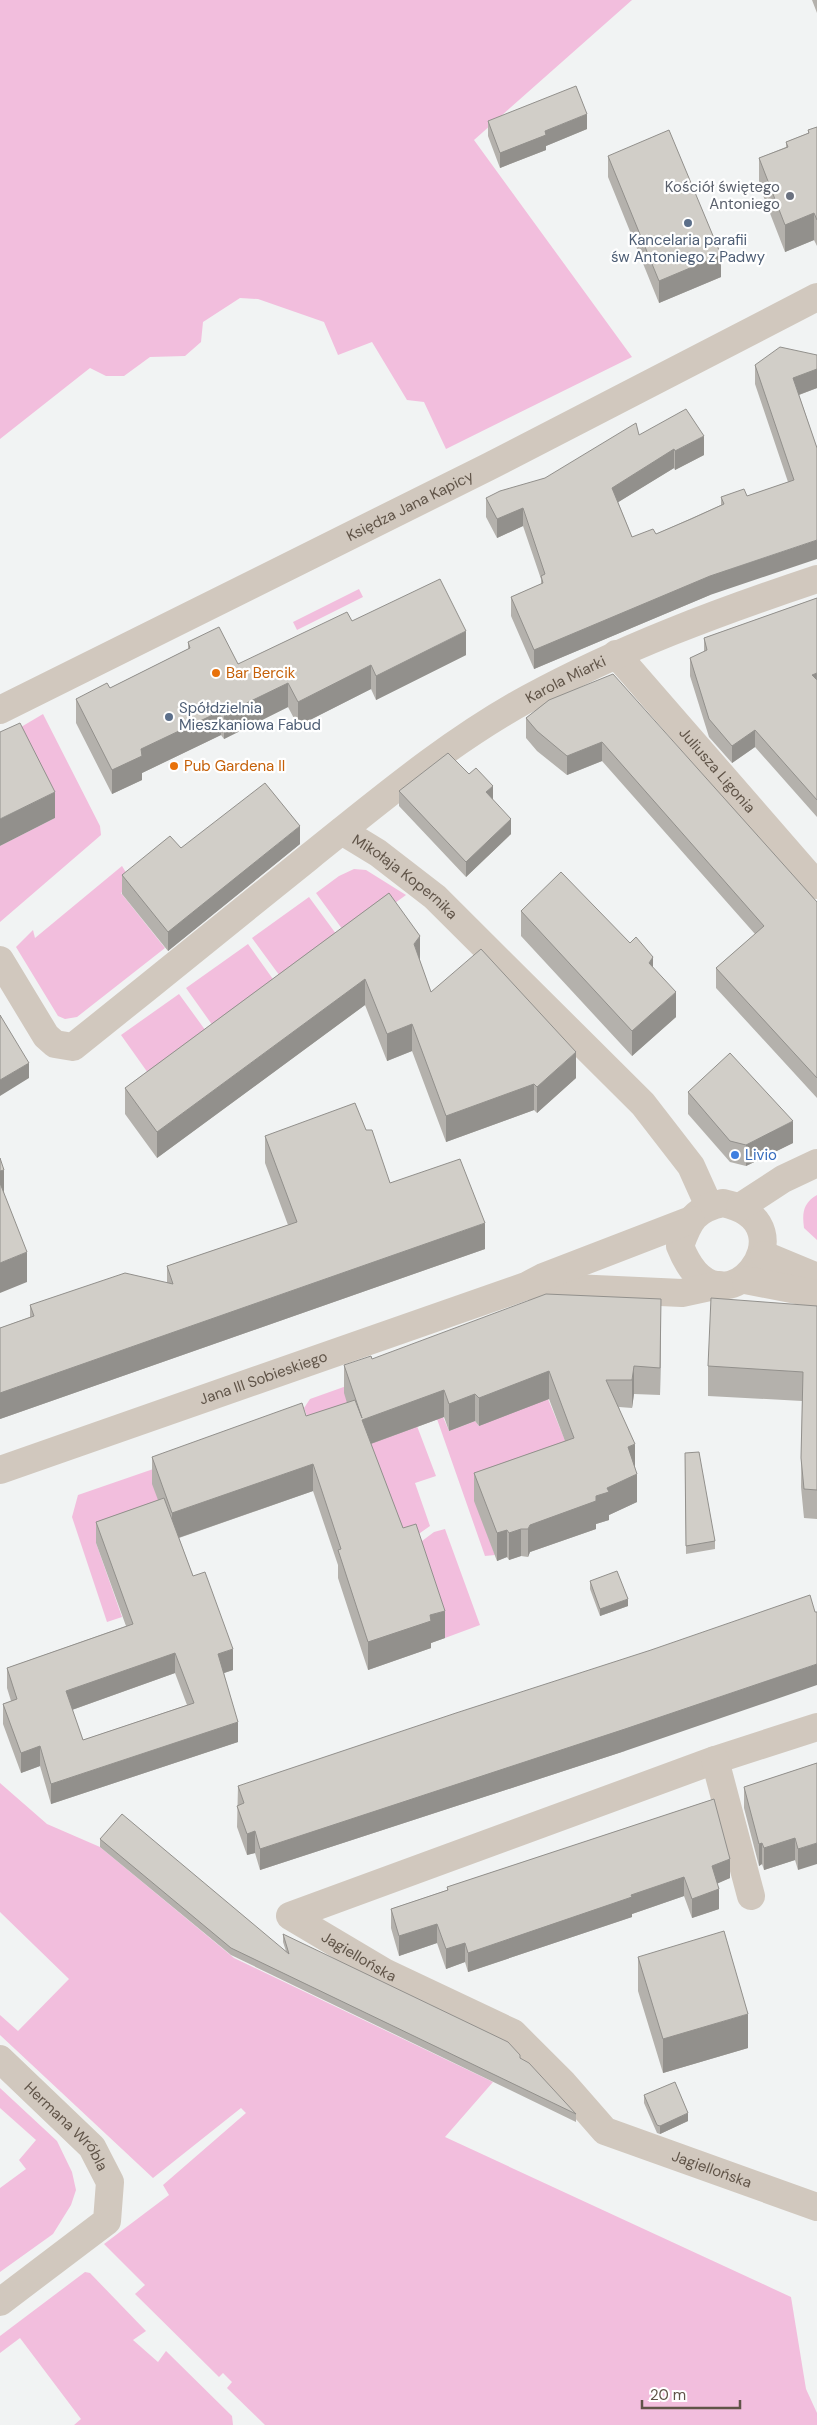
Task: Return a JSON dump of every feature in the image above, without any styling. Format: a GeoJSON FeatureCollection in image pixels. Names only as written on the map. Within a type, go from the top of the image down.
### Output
{"type":"FeatureCollection","features":[{"type":"Feature","properties":{"kind":"street","name":"Księdza Jana Kapicy"},"geometry":{"type":"LineString","coordinates":[[0,710],[488,467],[817,297]]}},
{"type":"Feature","properties":{"kind":"street","name":"Karola Miarki"},"geometry":{"type":"LineString","coordinates":[[342,831],[440,755],[527,699],[616,654],[741,604],[817,579]]}},
{"type":"Feature","properties":{"kind":"street","name":"Juliusza Ligonia"},"geometry":{"type":"LineString","coordinates":[[616,654],[817,885]]}},
{"type":"Feature","properties":{"kind":"street","name":"Mikołaja Kopernika"},"geometry":{"type":"LineString","coordinates":[[0,960],[46,1036],[55,1044],[73,1047],[342,831],[378,853],[435,897],[643,1104],[691,1166],[700,1213]]}},
{"type":"Feature","properties":{"kind":"street"},"geometry":{"type":"LineString","coordinates":[[740,1207],[783,1179],[817,1163]]}},
{"type":"Feature","properties":{"kind":"street"},"geometry":{"type":"LineString","coordinates":[[723,1203],[740,1207],[752,1214],[762,1229],[765,1246],[764,1255],[753,1273],[745,1280],[719,1285],[705,1281],[692,1271],[680,1246],[700,1213],[723,1203]]}},
{"type":"Feature","properties":{"kind":"street","name":"Jana III Sobieskiego"},"geometry":{"type":"LineString","coordinates":[[0,1470],[526,1286],[543,1277],[700,1213]]}},
{"type":"Feature","properties":{"kind":"street"},"geometry":{"type":"LineString","coordinates":[[764,1255],[817,1277]]}},
{"type":"Feature","properties":{"kind":"street"},"geometry":{"type":"LineString","coordinates":[[745,1280],[817,1294]]}},
{"type":"Feature","properties":{"kind":"street","name":"Jana III Sobieskiego"},"geometry":{"type":"LineString","coordinates":[[526,1286],[682,1293],[719,1285]]}},
{"type":"Feature","properties":{"kind":"street","name":"Jagiellońska"},"geometry":{"type":"LineString","coordinates":[[817,1727],[715,1760],[290,1916],[386,1973],[513,2033],[563,2082],[605,2131],[817,2207]]}},
{"type":"Feature","properties":{"kind":"street"},"geometry":{"type":"LineString","coordinates":[[715,1760],[751,1896]]}},
{"type":"Feature","properties":{"kind":"street","name":"Hermana Wróbla"},"geometry":{"type":"LineString","coordinates":[[0,2059],[92,2147],[110,2182],[107,2221],[0,2302]]}},
{"type":"Feature","properties":{"kind":"shaded area"},"geometry":{"type":"Polygon","coordinates":[[[0,0],[632,0],[474,140],[632,357],[446,449],[424,402],[407,400],[372,342],[338,355],[324,322],[258,299],[240,298],[203,322],[201,342],[185,356],[150,357],[124,376],[106,376],[90,368],[0,439],[0,0]]]}},
{"type":"Feature","properties":{"kind":"shaded area"},"geometry":{"type":"Polygon","coordinates":[[[359,589],[363,597],[297,630],[293,622],[359,589]]]}},
{"type":"Feature","properties":{"kind":"shaded area"},"geometry":{"type":"Polygon","coordinates":[[[43,714],[100,826],[101,835],[0,922],[0,846],[55,818],[11,733],[43,714]]]}},
{"type":"Feature","properties":{"kind":"shaded area"},"geometry":{"type":"Polygon","coordinates":[[[122,866],[133,884],[121,893],[165,948],[77,1017],[65,1019],[58,1016],[16,947],[33,930],[35,938],[122,866]]]}},
{"type":"Feature","properties":{"kind":"shaded area"},"geometry":{"type":"Polygon","coordinates":[[[354,869],[366,870],[406,895],[348,937],[316,893],[339,876],[354,869]]]}},
{"type":"Feature","properties":{"kind":"shaded area"},"geometry":{"type":"Polygon","coordinates":[[[309,897],[342,942],[285,983],[252,938],[309,897]]]}},
{"type":"Feature","properties":{"kind":"shaded area"},"geometry":{"type":"Polygon","coordinates":[[[248,944],[280,989],[218,1033],[186,988],[248,944]]]}},
{"type":"Feature","properties":{"kind":"shaded area"},"geometry":{"type":"Polygon","coordinates":[[[179,994],[211,1038],[153,1080],[121,1035],[179,994]]]}},
{"type":"Feature","properties":{"kind":"shaded area"},"geometry":{"type":"Polygon","coordinates":[[[817,1195],[817,1240],[804,1228],[803,1218],[806,1205],[817,1195]]]}},
{"type":"Feature","properties":{"kind":"shaded area"},"geometry":{"type":"Polygon","coordinates":[[[397,1368],[356,1428],[316,1441],[304,1408],[310,1399],[397,1368]]]}},
{"type":"Feature","properties":{"kind":"shaded area"},"geometry":{"type":"Polygon","coordinates":[[[546,1394],[566,1443],[475,1501],[495,1555],[485,1556],[437,1419],[443,1417],[449,1431],[475,1421],[479,1426],[546,1394]]]}},
{"type":"Feature","properties":{"kind":"shaded area"},"geometry":{"type":"Polygon","coordinates":[[[417,1426],[436,1476],[415,1483],[430,1526],[400,1547],[362,1445],[417,1426]]]}},
{"type":"Feature","properties":{"kind":"shaded area"},"geometry":{"type":"Polygon","coordinates":[[[191,1456],[164,1518],[96,1543],[122,1617],[107,1622],[72,1517],[78,1495],[191,1456]]]}},
{"type":"Feature","properties":{"kind":"shaded area"},"geometry":{"type":"Polygon","coordinates":[[[445,1529],[480,1625],[445,1638],[416,1552],[402,1556],[434,1532],[445,1529]]]}},
{"type":"Feature","properties":{"kind":"shaded area"},"geometry":{"type":"Polygon","coordinates":[[[0,1783],[47,1824],[100,1847],[234,1958],[493,2082],[445,2137],[791,2297],[806,2389],[817,2413],[817,2425],[265,2425],[227,2388],[232,2382],[223,2373],[219,2377],[135,2294],[145,2285],[104,2244],[169,2195],[163,2185],[246,2113],[241,2108],[153,2178],[0,2035],[0,2015],[18,2031],[69,1979],[0,1912],[0,1783]]]}},
{"type":"Feature","properties":{"kind":"shaded area"},"geometry":{"type":"Polygon","coordinates":[[[0,2088],[57,2141],[72,2172],[76,2190],[71,2205],[53,2234],[0,2272],[0,2188],[26,2169],[19,2160],[36,2140],[0,2108],[0,2088]]]}},
{"type":"Feature","properties":{"kind":"shaded area"},"geometry":{"type":"Polygon","coordinates":[[[85,2272],[90,2273],[146,2331],[133,2340],[158,2362],[166,2351],[232,2416],[233,2425],[74,2425],[81,2419],[20,2338],[0,2353],[0,2336],[85,2272]]]}},
{"type":"Feature","properties":{"kind":"building"},"geometry":{"type":"Polygon","coordinates":[[[576,86],[587,114],[545,131],[546,135],[500,153],[488,121],[576,86]]]}},
{"type":"Feature","properties":{"kind":"building"},"geometry":{"type":"Polygon","coordinates":[[[817,127],[817,220],[814,213],[785,225],[759,158],[788,147],[786,142],[809,133],[808,130],[817,127]]]}},
{"type":"Feature","properties":{"kind":"building"},"geometry":{"type":"Polygon","coordinates":[[[669,130],[721,255],[659,281],[608,156],[669,130]]]}},
{"type":"Feature","properties":{"kind":"building"},"geometry":{"type":"Polygon","coordinates":[[[780,347],[817,355],[817,369],[793,378],[817,448],[817,540],[710,576],[534,650],[511,597],[543,583],[541,576],[545,574],[523,508],[497,519],[486,498],[500,491],[545,478],[636,423],[639,435],[686,409],[704,436],[675,451],[674,449],[612,488],[632,537],[653,529],[656,534],[691,519],[724,504],[721,497],[744,489],[747,496],[794,480],[755,365],[780,347]]]}},
{"type":"Feature","properties":{"kind":"building"},"geometry":{"type":"Polygon","coordinates":[[[440,579],[466,631],[376,676],[371,665],[298,702],[288,683],[224,714],[221,711],[141,749],[142,756],[112,770],[76,699],[107,683],[110,688],[190,648],[188,642],[219,627],[238,664],[347,612],[352,621],[440,579]]]}},
{"type":"Feature","properties":{"kind":"building"},"geometry":{"type":"Polygon","coordinates":[[[817,598],[817,673],[812,675],[817,680],[817,800],[755,730],[732,746],[709,719],[690,658],[707,650],[704,638],[817,598]]]}},
{"type":"Feature","properties":{"kind":"building"},"geometry":{"type":"Polygon","coordinates":[[[613,674],[817,902],[817,1078],[716,968],[764,926],[602,742],[567,756],[537,731],[526,718],[549,700],[613,674]]]}},
{"type":"Feature","properties":{"kind":"building"},"geometry":{"type":"Polygon","coordinates":[[[20,723],[55,792],[0,819],[0,732],[20,723]]]}},
{"type":"Feature","properties":{"kind":"building"},"geometry":{"type":"Polygon","coordinates":[[[448,753],[469,774],[476,768],[493,786],[486,792],[511,819],[466,862],[399,791],[448,753]]]}},
{"type":"Feature","properties":{"kind":"building"},"geometry":{"type":"Polygon","coordinates":[[[265,783],[300,826],[168,932],[122,875],[170,836],[181,848],[265,783]]]}},
{"type":"Feature","properties":{"kind":"building"},"geometry":{"type":"Polygon","coordinates":[[[561,872],[630,943],[636,937],[653,957],[649,963],[676,992],[632,1031],[521,911],[561,872]]]}},
{"type":"Feature","properties":{"kind":"building"},"geometry":{"type":"Polygon","coordinates":[[[389,893],[420,936],[414,944],[431,992],[481,949],[576,1052],[537,1087],[534,1084],[446,1116],[412,1024],[387,1034],[365,979],[157,1132],[125,1088],[389,893]]]}},
{"type":"Feature","properties":{"kind":"building"},"geometry":{"type":"Polygon","coordinates":[[[0,1015],[29,1063],[0,1080],[0,1015]]]}},
{"type":"Feature","properties":{"kind":"building"},"geometry":{"type":"Polygon","coordinates":[[[730,1053],[793,1121],[746,1145],[730,1141],[688,1092],[730,1053]]]}},
{"type":"Feature","properties":{"kind":"building"},"geometry":{"type":"Polygon","coordinates":[[[355,1103],[366,1130],[372,1130],[390,1183],[460,1159],[485,1223],[0,1393],[0,1328],[34,1316],[30,1305],[125,1273],[173,1284],[167,1266],[297,1222],[265,1136],[355,1103]]]}},
{"type":"Feature","properties":{"kind":"building"},"geometry":{"type":"Polygon","coordinates":[[[0,1158],[4,1170],[0,1171],[0,1158]]]}},
{"type":"Feature","properties":{"kind":"building"},"geometry":{"type":"Polygon","coordinates":[[[0,1183],[27,1252],[0,1263],[0,1183]]]}},
{"type":"Feature","properties":{"kind":"building"},"geometry":{"type":"Polygon","coordinates":[[[546,1294],[661,1299],[660,1368],[634,1366],[632,1380],[606,1380],[635,1444],[628,1447],[637,1474],[607,1488],[609,1492],[596,1496],[596,1501],[530,1525],[528,1529],[509,1533],[507,1530],[497,1533],[474,1473],[574,1438],[549,1371],[479,1398],[475,1394],[449,1404],[444,1390],[362,1420],[403,1528],[416,1524],[445,1611],[430,1615],[431,1621],[368,1642],[338,1550],[341,1549],[313,1464],[172,1513],[152,1457],[302,1403],[306,1416],[355,1400],[362,1418],[344,1365],[371,1356],[372,1359],[546,1294]]]}},
{"type":"Feature","properties":{"kind":"building"},"geometry":{"type":"Polygon","coordinates":[[[711,1298],[817,1306],[817,1490],[804,1489],[801,1458],[803,1372],[708,1366],[711,1298]]]}},
{"type":"Feature","properties":{"kind":"building"},"geometry":{"type":"Polygon","coordinates":[[[699,1452],[715,1541],[686,1546],[685,1453],[699,1452]]]}},
{"type":"Feature","properties":{"kind":"building"},"geometry":{"type":"Polygon","coordinates":[[[164,1498],[193,1576],[205,1572],[233,1649],[218,1654],[238,1722],[51,1784],[40,1746],[21,1753],[3,1704],[17,1699],[7,1668],[133,1624],[96,1522],[164,1498]],[[175,1653],[66,1691],[83,1740],[194,1703],[175,1653]]]}},
{"type":"Feature","properties":{"kind":"building"},"geometry":{"type":"Polygon","coordinates":[[[617,1571],[628,1599],[600,1609],[590,1581],[617,1571]]]}},
{"type":"Feature","properties":{"kind":"building"},"geometry":{"type":"Polygon","coordinates":[[[810,1595],[815,1612],[817,1612],[817,1664],[260,1849],[255,1831],[247,1834],[237,1806],[244,1803],[238,1786],[651,1650],[810,1595]]]}},
{"type":"Feature","properties":{"kind":"building"},"geometry":{"type":"Polygon","coordinates":[[[817,1763],[817,1843],[798,1849],[795,1838],[764,1848],[762,1843],[759,1844],[744,1787],[817,1763]]]}},
{"type":"Feature","properties":{"kind":"building"},"geometry":{"type":"Polygon","coordinates":[[[714,1799],[730,1859],[712,1866],[719,1889],[692,1899],[684,1877],[631,1895],[632,1897],[468,1953],[465,1943],[446,1949],[437,1924],[399,1936],[391,1909],[448,1890],[447,1887],[714,1799]]]}},
{"type":"Feature","properties":{"kind":"building"},"geometry":{"type":"Polygon","coordinates":[[[122,1814],[289,1954],[283,1934],[508,2042],[520,2055],[520,2058],[529,2063],[576,2114],[231,1948],[100,1839],[122,1814]]]}},
{"type":"Feature","properties":{"kind":"building"},"geometry":{"type":"Polygon","coordinates":[[[724,1931],[748,2014],[663,2039],[638,1957],[724,1931]]]}},
{"type":"Feature","properties":{"kind":"building"},"geometry":{"type":"Polygon","coordinates":[[[675,2082],[688,2113],[660,2126],[657,2125],[644,2095],[675,2082]]]}},
{"type":"Feature","properties":{"kind":"place","name":"Kościół świętego Antoniego"},"geometry":{"type":"Point","coordinates":[790,196]}},
{"type":"Feature","properties":{"kind":"place","name":"Kancelaria parafii św Antoniego z Padwy"},"geometry":{"type":"Point","coordinates":[688,223]}},
{"type":"Feature","properties":{"kind":"place","name":"Bar Bercik"},"geometry":{"type":"Point","coordinates":[216,673]}},
{"type":"Feature","properties":{"kind":"place","name":"Spółdzielnia Mieszkaniowa Fabud"},"geometry":{"type":"Point","coordinates":[169,717]}},
{"type":"Feature","properties":{"kind":"place","name":"Pub Gardena II"},"geometry":{"type":"Point","coordinates":[174,766]}},
{"type":"Feature","properties":{"kind":"place","name":"Livio"},"geometry":{"type":"Point","coordinates":[735,1155]}}]}
